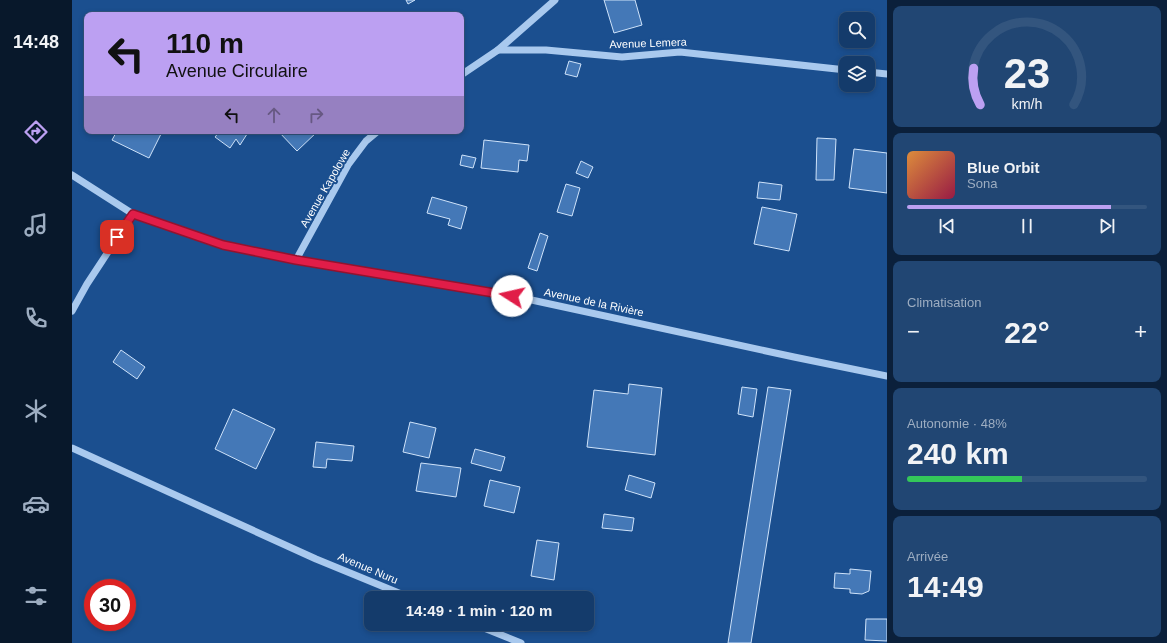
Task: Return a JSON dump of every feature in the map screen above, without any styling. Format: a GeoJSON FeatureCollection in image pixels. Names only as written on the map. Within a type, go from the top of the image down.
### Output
{"type":"FeatureCollection","features":[{"type":"Feature","properties":{"kind":"street"},"geometry":{"type":"LineString","coordinates":[[464,74],[498,50],[555,0]]}},
{"type":"Feature","properties":{"kind":"street","name":"Avenue Lemera"},"geometry":{"type":"LineString","coordinates":[[498,50],[546,50],[622,57],[680,52],[710,54],[799,66],[839,69]]}},
{"type":"Feature","properties":{"kind":"street"},"geometry":{"type":"LineString","coordinates":[[875,73],[887,74]]}},
{"type":"Feature","properties":{"kind":"street","name":"Avenue Kapolowe"},"geometry":{"type":"LineString","coordinates":[[296,260],[348,165],[366,141],[374,134]]}},
{"type":"Feature","properties":{"kind":"street","name":"Avenue de la Rivière"},"geometry":{"type":"LineString","coordinates":[[72,175],[133,214],[223,245],[296,260],[528,299],[794,358],[887,376]]}},
{"type":"Feature","properties":{"kind":"street"},"geometry":{"type":"LineString","coordinates":[[72,310],[87,284],[133,214]]}},
{"type":"Feature","properties":{"kind":"street","name":"Avenue Nuru"},"geometry":{"type":"LineString","coordinates":[[72,448],[316,559],[394,591]]}},
{"type":"Feature","properties":{"kind":"street"},"geometry":{"type":"LineString","coordinates":[[488,631],[509,641],[521,643]]}},
{"type":"Feature","properties":{"kind":"building"},"geometry":{"type":"Polygon","coordinates":[[[406,0],[415,0],[408,4],[406,0]]]}},
{"type":"Feature","properties":{"kind":"building"},"geometry":{"type":"Polygon","coordinates":[[[604,0],[635,0],[642,25],[614,33],[604,0]]]}},
{"type":"Feature","properties":{"kind":"building"},"geometry":{"type":"Polygon","coordinates":[[[569,61],[581,64],[577,77],[565,74],[569,61]]]}},
{"type":"Feature","properties":{"kind":"building"},"geometry":{"type":"Polygon","coordinates":[[[115,134],[161,134],[149,158],[112,140],[115,134]]]}},
{"type":"Feature","properties":{"kind":"building"},"geometry":{"type":"Polygon","coordinates":[[[218,134],[247,134],[240,145],[236,139],[230,148],[215,137],[218,134]]]}},
{"type":"Feature","properties":{"kind":"building"},"geometry":{"type":"Polygon","coordinates":[[[281,134],[315,134],[297,151],[281,134]]]}},
{"type":"Feature","properties":{"kind":"building"},"geometry":{"type":"Polygon","coordinates":[[[817,138],[836,139],[834,180],[816,180],[817,138]]]}},
{"type":"Feature","properties":{"kind":"building"},"geometry":{"type":"Polygon","coordinates":[[[484,140],[529,145],[527,161],[519,160],[518,172],[481,168],[484,140]]]}},
{"type":"Feature","properties":{"kind":"building"},"geometry":{"type":"Polygon","coordinates":[[[854,149],[887,153],[887,193],[849,188],[854,149]]]}},
{"type":"Feature","properties":{"kind":"building"},"geometry":{"type":"Polygon","coordinates":[[[462,155],[476,158],[473,168],[460,165],[462,155]]]}},
{"type":"Feature","properties":{"kind":"building"},"geometry":{"type":"Polygon","coordinates":[[[581,161],[593,167],[588,178],[576,173],[581,161]]]}},
{"type":"Feature","properties":{"kind":"building"},"geometry":{"type":"Polygon","coordinates":[[[759,182],[782,185],[780,200],[757,198],[759,182]]]}},
{"type":"Feature","properties":{"kind":"building"},"geometry":{"type":"Polygon","coordinates":[[[566,184],[580,188],[572,216],[557,212],[566,184]]]}},
{"type":"Feature","properties":{"kind":"building"},"geometry":{"type":"Polygon","coordinates":[[[432,197],[467,207],[461,229],[448,225],[450,219],[427,213],[432,197]]]}},
{"type":"Feature","properties":{"kind":"building"},"geometry":{"type":"Polygon","coordinates":[[[762,207],[797,214],[789,251],[754,244],[762,207]]]}},
{"type":"Feature","properties":{"kind":"building"},"geometry":{"type":"Polygon","coordinates":[[[540,233],[548,236],[537,271],[528,268],[540,233]]]}},
{"type":"Feature","properties":{"kind":"building"},"geometry":{"type":"Polygon","coordinates":[[[121,350],[145,367],[137,379],[113,362],[121,350]]]}},
{"type":"Feature","properties":{"kind":"building"},"geometry":{"type":"Polygon","coordinates":[[[629,384],[662,388],[655,455],[587,447],[594,390],[628,394],[629,384]]]}},
{"type":"Feature","properties":{"kind":"building"},"geometry":{"type":"Polygon","coordinates":[[[742,387],[757,389],[753,417],[738,414],[742,387]]]}},
{"type":"Feature","properties":{"kind":"building"},"geometry":{"type":"Polygon","coordinates":[[[768,387],[791,390],[751,643],[728,643],[768,387]]]}},
{"type":"Feature","properties":{"kind":"building"},"geometry":{"type":"Polygon","coordinates":[[[233,409],[275,429],[256,469],[215,449],[233,409]]]}},
{"type":"Feature","properties":{"kind":"building"},"geometry":{"type":"Polygon","coordinates":[[[410,422],[436,428],[429,458],[403,452],[410,422]]]}},
{"type":"Feature","properties":{"kind":"building"},"geometry":{"type":"Polygon","coordinates":[[[316,442],[354,446],[352,461],[327,459],[326,468],[313,467],[316,442]]]}},
{"type":"Feature","properties":{"kind":"building"},"geometry":{"type":"Polygon","coordinates":[[[475,449],[505,457],[501,471],[471,463],[475,449]]]}},
{"type":"Feature","properties":{"kind":"building"},"geometry":{"type":"Polygon","coordinates":[[[421,463],[461,468],[456,497],[416,491],[421,463]]]}},
{"type":"Feature","properties":{"kind":"building"},"geometry":{"type":"Polygon","coordinates":[[[629,475],[655,483],[651,498],[625,490],[629,475]]]}},
{"type":"Feature","properties":{"kind":"building"},"geometry":{"type":"Polygon","coordinates":[[[490,480],[520,487],[514,513],[484,506],[490,480]]]}},
{"type":"Feature","properties":{"kind":"building"},"geometry":{"type":"Polygon","coordinates":[[[604,514],[634,518],[632,531],[602,528],[604,514]]]}},
{"type":"Feature","properties":{"kind":"building"},"geometry":{"type":"Polygon","coordinates":[[[537,540],[559,543],[554,580],[531,576],[537,540]]]}},
{"type":"Feature","properties":{"kind":"building"},"geometry":{"type":"Polygon","coordinates":[[[850,569],[871,571],[869,591],[862,594],[850,593],[850,589],[834,588],[835,573],[850,574],[850,569]]]}},
{"type":"Feature","properties":{"kind":"building"},"geometry":{"type":"Polygon","coordinates":[[[866,619],[887,619],[887,641],[865,640],[866,619]]]}},
{"type":"Feature","properties":{"kind":"route"},"geometry":{"type":"LineString","coordinates":[[117,237],[133,214],[223,245],[296,260],[512,296]]}}]}
